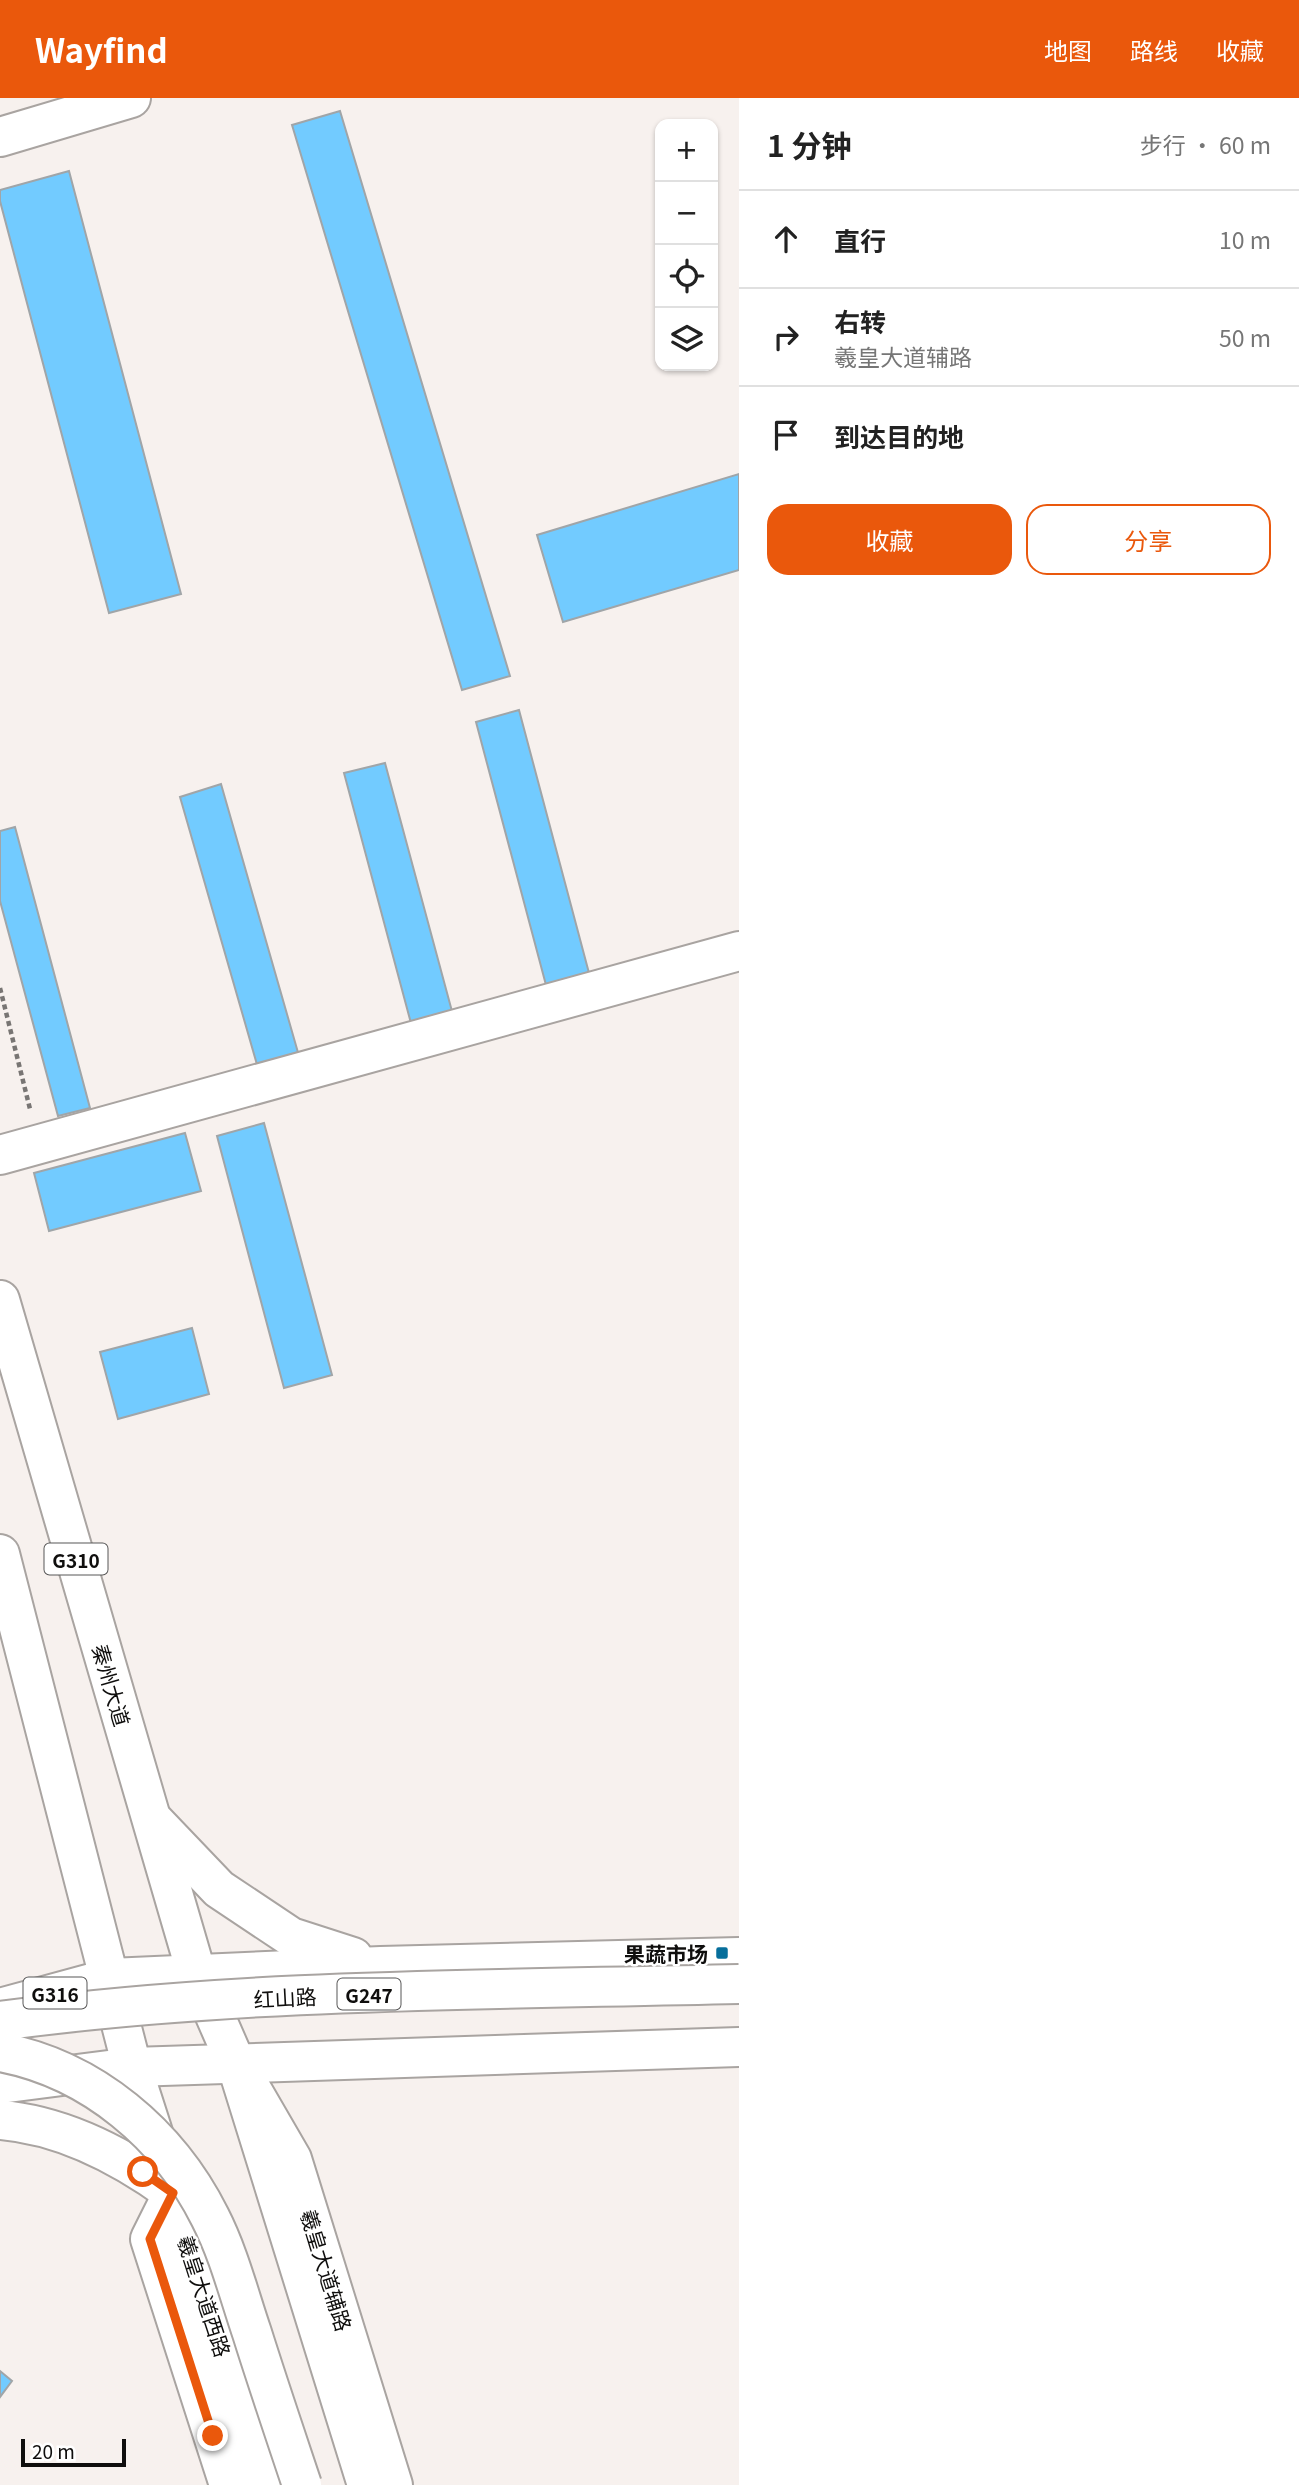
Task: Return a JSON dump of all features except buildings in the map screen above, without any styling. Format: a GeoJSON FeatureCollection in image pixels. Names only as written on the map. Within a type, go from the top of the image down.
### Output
{"type":"FeatureCollection","features":[{"type":"Feature","properties":{"kind":"main road"},"geometry":{"type":"LineString","coordinates":[[0,137],[131,98]]}},
{"type":"Feature","properties":{"kind":"main road"},"geometry":{"type":"LineString","coordinates":[[0,1155],[739,951]]}},
{"type":"Feature","properties":{"kind":"main road","name":"秦州大道"},"geometry":{"type":"LineString","coordinates":[[0,1300],[196,1972],[237,2066]]}},
{"type":"Feature","properties":{"kind":"main road"},"geometry":{"type":"LineString","coordinates":[[0,1553],[132,2067]]}},
{"type":"Feature","properties":{"kind":"main road"},"geometry":{"type":"LineString","coordinates":[[151,1818],[219,1889],[291,1937],[381,1966]]}},
{"type":"Feature","properties":{"kind":"main road","name":"G247"},"geometry":{"type":"LineString","coordinates":[[381,1966],[739,1957]]}},
{"type":"Feature","properties":{"kind":"main road"},"geometry":{"type":"LineString","coordinates":[[196,1972],[381,1966]]}},
{"type":"Feature","properties":{"kind":"main road","name":"G316"},"geometry":{"type":"LineString","coordinates":[[0,2008],[110,1978],[196,1972]]}},
{"type":"Feature","properties":{"kind":"main road","name":"红山路"},"geometry":{"type":"LineString","coordinates":[[0,2021],[64,2012],[302,1995],[739,1984]]}},
{"type":"Feature","properties":{"kind":"main road"},"geometry":{"type":"LineString","coordinates":[[0,2084],[132,2067],[237,2066],[739,2048]]}},
{"type":"Feature","properties":{"kind":"main road"},"geometry":{"type":"LineString","coordinates":[[0,2052],[47,2066],[82,2081],[114,2102],[144,2126],[170,2154],[193,2185],[226,2255],[302,2485]]}},
{"type":"Feature","properties":{"kind":"main road"},"geometry":{"type":"LineString","coordinates":[[237,2066],[367,2485]]}},
{"type":"Feature","properties":{"kind":"main road","name":"羲皇大道辅路"},"geometry":{"type":"LineString","coordinates":[[237,2066],[292,2159],[393,2485]]}},
{"type":"Feature","properties":{"kind":"main road","name":"羲皇大道西路"},"geometry":{"type":"LineString","coordinates":[[132,2067],[266,2485]]}},
{"type":"Feature","properties":{"kind":"main road"},"geometry":{"type":"LineString","coordinates":[[0,2120],[41,2127],[79,2139],[112,2154],[173,2193],[150,2239],[229,2485]]}},
{"type":"Feature","properties":{"kind":"path"},"geometry":{"type":"LineString","coordinates":[[0,988],[39,1144]]}},
{"type":"Feature","properties":{"kind":"place","name":"果蔬市场"},"geometry":{"type":"Point","coordinates":[722,1953]}},
{"type":"Feature","properties":{"kind":"route"},"geometry":{"type":"LineString","coordinates":[[143,2172],[173,2193],[150,2239],[213,2436]]}}]}
